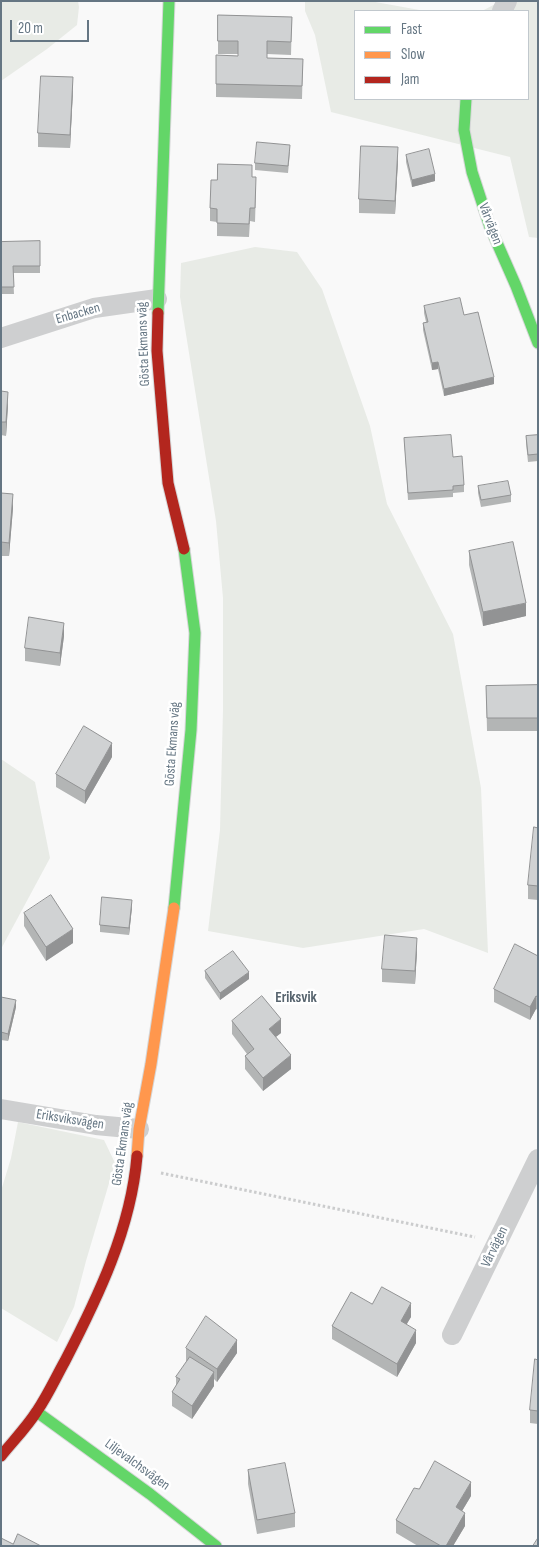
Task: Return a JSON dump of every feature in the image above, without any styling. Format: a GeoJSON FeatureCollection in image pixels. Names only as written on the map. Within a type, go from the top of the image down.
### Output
{"type":"FeatureCollection","features":[{"type":"Feature","properties":{"kind":"street","name":"Gösta Ekmans väg"},"geometry":{"type":"LineString","coordinates":[[1,1456],[37,1412],[86,1320],[104,1281],[122,1227],[135,1179],[139,1129],[151,1064],[174,909],[191,730],[195,633],[186,556],[168,483],[157,351],[169,1]]}},
{"type":"Feature","properties":{"kind":"street","name":"Vårvägen"},"geometry":{"type":"LineString","coordinates":[[466,100],[464,130],[472,172],[490,227],[538,343]]}},
{"type":"Feature","properties":{"kind":"street","name":"Enbacken"},"geometry":{"type":"LineString","coordinates":[[1,338],[94,308],[158,299]]}},
{"type":"Feature","properties":{"kind":"street","name":"Eriksviksvägen"},"geometry":{"type":"LineString","coordinates":[[1,1109],[96,1125],[139,1129]]}},
{"type":"Feature","properties":{"kind":"street","name":"Vårvägen"},"geometry":{"type":"LineString","coordinates":[[452,1335],[538,1158]]}},
{"type":"Feature","properties":{"kind":"street","name":"Liljevalchsvägen"},"geometry":{"type":"LineString","coordinates":[[37,1412],[119,1470],[216,1546]]}},
{"type":"Feature","properties":{"kind":"path"},"geometry":{"type":"LineString","coordinates":[[136,1168],[497,1242]]}},
{"type":"Feature","properties":{"kind":"shaded area"},"geometry":{"type":"Polygon","coordinates":[[[1,1],[78,1],[79,7],[77,25],[47,49],[1,81],[1,1]]]}},
{"type":"Feature","properties":{"kind":"shaded area"},"geometry":{"type":"Polygon","coordinates":[[[305,1],[370,1],[420,10],[354,10],[354,100],[529,100],[529,10],[484,10],[501,1],[538,1],[538,238],[529,237],[510,157],[331,112],[315,35],[305,11],[305,1]]]}},
{"type":"Feature","properties":{"kind":"shaded area"},"geometry":{"type":"Polygon","coordinates":[[[255,247],[297,252],[322,289],[370,426],[387,504],[453,634],[481,788],[488,953],[424,929],[303,948],[208,931],[220,830],[223,598],[216,521],[180,297],[181,263],[255,247]]]}},
{"type":"Feature","properties":{"kind":"shaded area"},"geometry":{"type":"Polygon","coordinates":[[[1,759],[35,782],[50,858],[1,949],[1,759]]]}},
{"type":"Feature","properties":{"kind":"shaded area"},"geometry":{"type":"Polygon","coordinates":[[[18,1122],[104,1140],[115,1163],[74,1307],[57,1342],[1,1308],[1,1191],[11,1158],[18,1122]]]}},
{"type":"Feature","properties":{"kind":"building"},"geometry":{"type":"Polygon","coordinates":[[[218,15],[292,17],[291,42],[267,41],[267,58],[303,59],[302,86],[216,84],[216,55],[238,56],[238,41],[218,41],[218,15]]]}},
{"type":"Feature","properties":{"kind":"building"},"geometry":{"type":"Polygon","coordinates":[[[41,76],[73,77],[70,135],[38,133],[41,76]]]}},
{"type":"Feature","properties":{"kind":"building"},"geometry":{"type":"Polygon","coordinates":[[[257,142],[290,145],[288,166],[255,163],[257,142]]]}},
{"type":"Feature","properties":{"kind":"building"},"geometry":{"type":"Polygon","coordinates":[[[361,146],[398,147],[395,201],[359,199],[361,146]]]}},
{"type":"Feature","properties":{"kind":"building"},"geometry":{"type":"Polygon","coordinates":[[[429,149],[435,174],[412,180],[406,155],[429,149]]]}},
{"type":"Feature","properties":{"kind":"building"},"geometry":{"type":"Polygon","coordinates":[[[218,164],[252,165],[252,177],[256,177],[255,208],[250,208],[249,224],[217,223],[217,209],[210,208],[211,180],[217,180],[218,164]]]}},
{"type":"Feature","properties":{"kind":"building"},"geometry":{"type":"Polygon","coordinates":[[[40,241],[40,266],[13,266],[14,287],[1,287],[1,242],[40,241]]]}},
{"type":"Feature","properties":{"kind":"building"},"geometry":{"type":"Polygon","coordinates":[[[460,298],[464,315],[478,312],[494,377],[444,389],[438,362],[432,363],[423,323],[428,322],[424,306],[460,298]]]}},
{"type":"Feature","properties":{"kind":"building"},"geometry":{"type":"Polygon","coordinates":[[[1,391],[8,392],[6,422],[1,422],[1,391]]]}},
{"type":"Feature","properties":{"kind":"building"},"geometry":{"type":"Polygon","coordinates":[[[451,435],[453,457],[462,456],[464,485],[453,486],[453,490],[408,493],[404,438],[451,435]]]}},
{"type":"Feature","properties":{"kind":"building"},"geometry":{"type":"Polygon","coordinates":[[[538,435],[538,454],[528,455],[526,436],[538,435]]]}},
{"type":"Feature","properties":{"kind":"building"},"geometry":{"type":"Polygon","coordinates":[[[508,481],[511,495],[481,500],[478,486],[508,481]]]}},
{"type":"Feature","properties":{"kind":"building"},"geometry":{"type":"Polygon","coordinates":[[[1,493],[13,494],[9,543],[1,542],[1,493]]]}},
{"type":"Feature","properties":{"kind":"building"},"geometry":{"type":"Polygon","coordinates":[[[513,542],[526,603],[483,612],[469,551],[513,542]]]}},
{"type":"Feature","properties":{"kind":"building"},"geometry":{"type":"Polygon","coordinates":[[[29,617],[64,623],[60,653],[25,648],[29,617]]]}},
{"type":"Feature","properties":{"kind":"building"},"geometry":{"type":"Polygon","coordinates":[[[538,685],[538,718],[487,718],[486,686],[538,685]]]}},
{"type":"Feature","properties":{"kind":"building"},"geometry":{"type":"Polygon","coordinates":[[[84,726],[112,743],[85,791],[56,774],[84,726]]]}},
{"type":"Feature","properties":{"kind":"building"},"geometry":{"type":"Polygon","coordinates":[[[534,827],[538,828],[538,886],[528,885],[534,827]]]}},
{"type":"Feature","properties":{"kind":"building"},"geometry":{"type":"Polygon","coordinates":[[[51,895],[73,929],[46,947],[24,913],[51,895]]]}},
{"type":"Feature","properties":{"kind":"building"},"geometry":{"type":"Polygon","coordinates":[[[102,897],[132,900],[129,928],[100,925],[102,897]]]}},
{"type":"Feature","properties":{"kind":"building"},"geometry":{"type":"Polygon","coordinates":[[[385,935],[417,938],[415,971],[382,969],[385,935]]]}},
{"type":"Feature","properties":{"kind":"building"},"geometry":{"type":"Polygon","coordinates":[[[515,944],[538,956],[538,997],[536,996],[530,1007],[494,989],[515,944]]]}},
{"type":"Feature","properties":{"kind":"building"},"geometry":{"type":"Polygon","coordinates":[[[233,951],[249,972],[220,993],[205,971],[233,951]]]}},
{"type":"Feature","properties":{"kind":"building"},"geometry":{"type":"Polygon","coordinates":[[[262,996],[281,1019],[269,1029],[291,1055],[263,1078],[245,1056],[254,1049],[232,1021],[262,996]]]}},
{"type":"Feature","properties":{"kind":"building"},"geometry":{"type":"Polygon","coordinates":[[[1,997],[16,1000],[8,1034],[1,1032],[1,997]]]}},
{"type":"Feature","properties":{"kind":"building"},"geometry":{"type":"Polygon","coordinates":[[[382,1287],[411,1303],[401,1321],[416,1330],[397,1364],[332,1326],[351,1292],[372,1304],[382,1287]]]}},
{"type":"Feature","properties":{"kind":"building"},"geometry":{"type":"Polygon","coordinates":[[[206,1316],[237,1340],[217,1369],[186,1348],[206,1316]]]}},
{"type":"Feature","properties":{"kind":"building"},"geometry":{"type":"Polygon","coordinates":[[[190,1357],[214,1372],[192,1406],[172,1392],[180,1379],[176,1377],[190,1357]]]}},
{"type":"Feature","properties":{"kind":"building"},"geometry":{"type":"Polygon","coordinates":[[[535,1359],[538,1360],[538,1411],[530,1410],[535,1359]]]}},
{"type":"Feature","properties":{"kind":"building"},"geometry":{"type":"Polygon","coordinates":[[[435,1461],[471,1482],[456,1507],[465,1513],[446,1546],[441,1546],[396,1520],[414,1488],[419,1489],[435,1461]]]}},
{"type":"Feature","properties":{"kind":"building"},"geometry":{"type":"Polygon","coordinates":[[[285,1463],[295,1513],[257,1520],[248,1470],[285,1463]]]}},
{"type":"Feature","properties":{"kind":"building"},"geometry":{"type":"Polygon","coordinates":[[[18,1534],[41,1546],[1,1546],[1,1538],[13,1544],[18,1534]]]}},
{"type":"Feature","properties":{"kind":"building"},"geometry":{"type":"Polygon","coordinates":[[[538,1538],[538,1546],[533,1546],[538,1538]]]}},
{"type":"Feature","properties":{"kind":"traffic: fast"},"geometry":{"type":"LineString","coordinates":[[158,313],[169,1]]}},
{"type":"Feature","properties":{"kind":"traffic: fast"},"geometry":{"type":"LineString","coordinates":[[466,100],[464,130],[472,172],[490,227],[538,343]]}},
{"type":"Feature","properties":{"kind":"traffic: fast"},"geometry":{"type":"LineString","coordinates":[[174,908],[191,730],[195,633],[184,549]]}},
{"type":"Feature","properties":{"kind":"traffic: fast"},"geometry":{"type":"LineString","coordinates":[[37,1412],[150,1494],[216,1546]]}},
{"type":"Feature","properties":{"kind":"traffic: slow"},"geometry":{"type":"LineString","coordinates":[[137,1156],[139,1129],[151,1064],[174,908]]}},
{"type":"Feature","properties":{"kind":"traffic: jam"},"geometry":{"type":"LineString","coordinates":[[158,313],[157,351],[168,483],[184,549]]}},
{"type":"Feature","properties":{"kind":"traffic: jam"},"geometry":{"type":"LineString","coordinates":[[1,1456],[29,1423],[45,1399],[101,1287],[128,1210],[137,1156]]}},
{"type":"Feature","properties":{"kind":"district","name":"Eriksvik"},"geometry":{"type":"Point","coordinates":[296,998]}}]}
